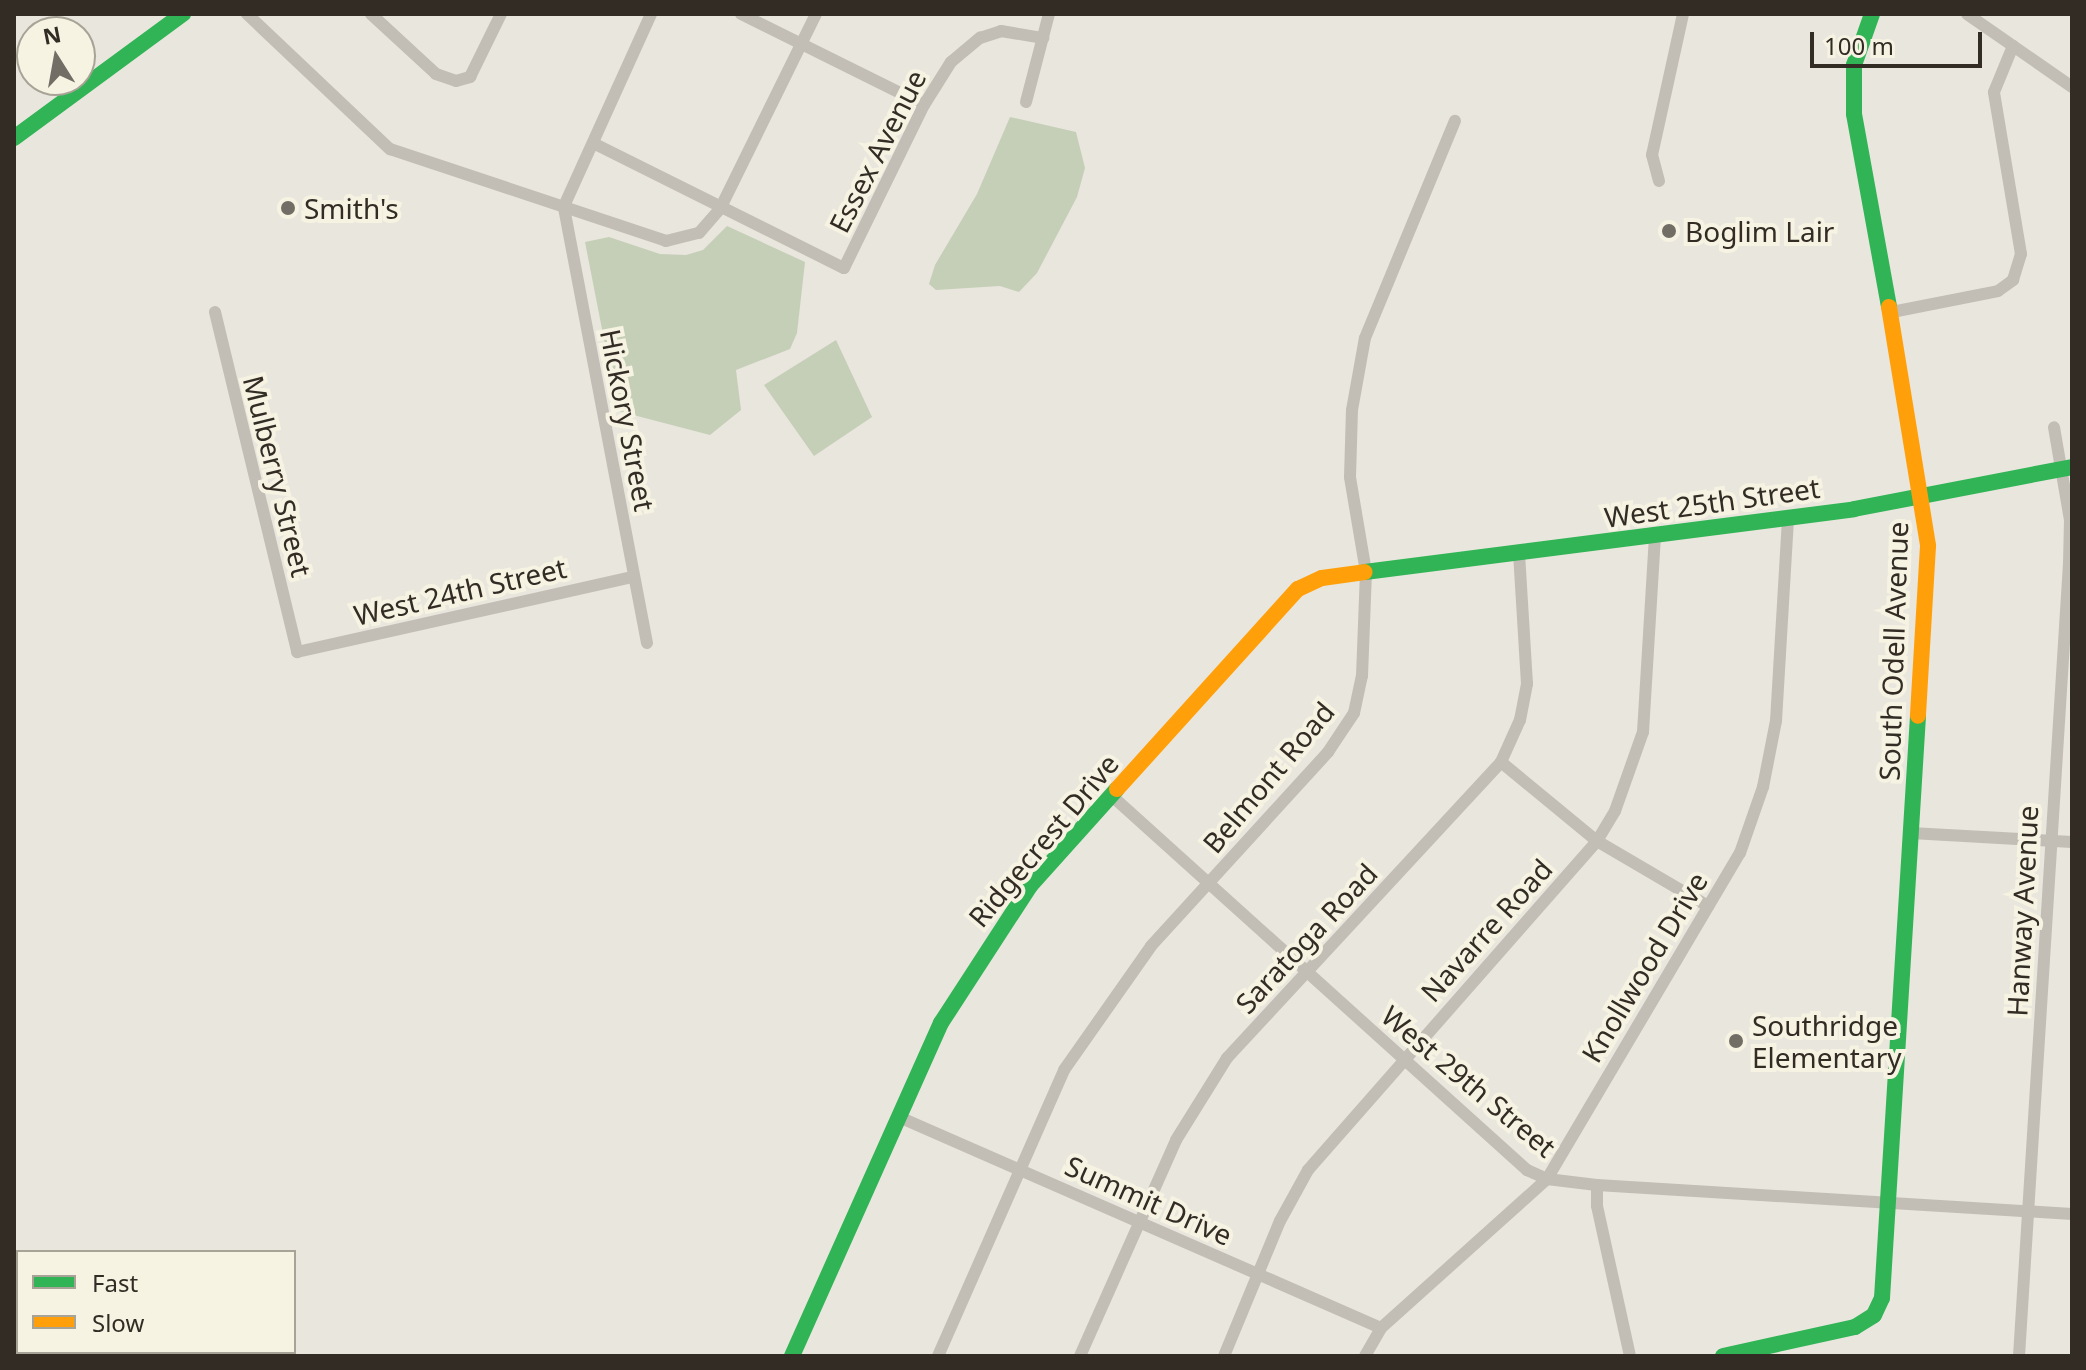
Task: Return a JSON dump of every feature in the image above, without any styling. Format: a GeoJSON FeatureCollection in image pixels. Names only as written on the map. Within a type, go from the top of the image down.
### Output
{"type":"FeatureCollection","features":[{"type":"Feature","properties":{"kind":"street"},"geometry":{"type":"LineString","coordinates":[[14,138],[183,14]]}},
{"type":"Feature","properties":{"kind":"street"},"geometry":{"type":"LineString","coordinates":[[247,14],[390,149],[666,241],[699,233],[720,209],[816,14]]}},
{"type":"Feature","properties":{"kind":"street"},"geometry":{"type":"LineString","coordinates":[[371,14],[436,74],[456,81],[470,77],[501,14]]}},
{"type":"Feature","properties":{"kind":"street"},"geometry":{"type":"LineString","coordinates":[[564,206],[595,144],[651,14]]}},
{"type":"Feature","properties":{"kind":"street"},"geometry":{"type":"LineString","coordinates":[[741,14],[924,105]]}},
{"type":"Feature","properties":{"kind":"street"},"geometry":{"type":"LineString","coordinates":[[1026,102],[1049,14]]}},
{"type":"Feature","properties":{"kind":"street"},"geometry":{"type":"LineString","coordinates":[[1659,181],[1652,155],[1683,14]]}},
{"type":"Feature","properties":{"kind":"street","name":"South Odell Avenue"},"geometry":{"type":"LineString","coordinates":[[1723,1356],[1855,1327],[1874,1315],[1882,1298],[1928,546],[1924,497],[1854,114],[1854,65],[1872,14]]}},
{"type":"Feature","properties":{"kind":"street"},"geometry":{"type":"LineString","coordinates":[[1967,14],[2072,87]]}},
{"type":"Feature","properties":{"kind":"street","name":"Essex Avenue"},"geometry":{"type":"LineString","coordinates":[[720,209],[844,268],[924,105],[951,62],[980,38],[1001,31],[1043,38]]}},
{"type":"Feature","properties":{"kind":"street"},"geometry":{"type":"LineString","coordinates":[[1892,312],[1998,291],[2013,280],[2021,254],[1994,92],[2013,46]]}},
{"type":"Feature","properties":{"kind":"street","name":"Belmont Road"},"geometry":{"type":"LineString","coordinates":[[938,1356],[1064,1070],[1151,946],[1328,752],[1354,713],[1362,676],[1366,572],[1350,477],[1352,410],[1365,338],[1455,121]]}},
{"type":"Feature","properties":{"kind":"street"},"geometry":{"type":"LineString","coordinates":[[595,144],[720,209]]}},
{"type":"Feature","properties":{"kind":"street","name":"Hickory Street"},"geometry":{"type":"LineString","coordinates":[[564,206],[647,643]]}},
{"type":"Feature","properties":{"kind":"street","name":"Mulberry Street"},"geometry":{"type":"LineString","coordinates":[[215,312],[297,652]]}},
{"type":"Feature","properties":{"kind":"street"},"geometry":{"type":"LineString","coordinates":[[2054,427],[2067,468]]}},
{"type":"Feature","properties":{"kind":"street","name":"West 25th Street"},"geometry":{"type":"LineString","coordinates":[[1366,572],[1788,519],[1924,497],[2067,468]]}},
{"type":"Feature","properties":{"kind":"street","name":"Hanway Avenue"},"geometry":{"type":"LineString","coordinates":[[2019,1356],[2049,841],[2069,564],[2067,468]]}},
{"type":"Feature","properties":{"kind":"street","name":"Knollwood Drive"},"geometry":{"type":"LineString","coordinates":[[1365,1356],[1381,1328],[1547,1179],[1744,841],[1770,756],[1788,519]]}},
{"type":"Feature","properties":{"kind":"street","name":"Navarre Road"},"geometry":{"type":"LineString","coordinates":[[1224,1356],[1280,1221],[1308,1170],[1597,841],[1631,775],[1643,732],[1655,536]]}},
{"type":"Feature","properties":{"kind":"street","name":"Saratoga Road"},"geometry":{"type":"LineString","coordinates":[[1080,1356],[1176,1140],[1227,1058],[1501,762],[1520,720],[1527,684],[1519,554]]}},
{"type":"Feature","properties":{"kind":"street","name":"Ridgecrest Drive"},"geometry":{"type":"LineString","coordinates":[[792,1356],[941,1023],[987,945],[1030,886],[1291,595],[1322,578],[1366,572]]}},
{"type":"Feature","properties":{"kind":"street","name":"West 24th Street"},"geometry":{"type":"LineString","coordinates":[[297,652],[633,577]]}},
{"type":"Feature","properties":{"kind":"street"},"geometry":{"type":"LineString","coordinates":[[1501,762],[1597,841],[1708,906]]}},
{"type":"Feature","properties":{"kind":"street","name":"West 29th Street"},"geometry":{"type":"LineString","coordinates":[[1112,796],[1527,1170],[1547,1179],[1597,1185],[2072,1214]]}},
{"type":"Feature","properties":{"kind":"street"},"geometry":{"type":"LineString","coordinates":[[1911,833],[2072,842]]}},
{"type":"Feature","properties":{"kind":"street","name":"Summit Drive"},"geometry":{"type":"LineString","coordinates":[[899,1117],[1381,1328]]}},
{"type":"Feature","properties":{"kind":"street"},"geometry":{"type":"LineString","coordinates":[[1597,1185],[1597,1206],[1630,1356]]}},
{"type":"Feature","properties":{"kind":"green space"},"geometry":{"type":"Polygon","coordinates":[[[1010,117],[1076,132],[1085,168],[1077,197],[1037,273],[1019,292],[1000,286],[936,290],[929,284],[935,265],[977,194],[1010,117]]]}},
{"type":"Feature","properties":{"kind":"green space"},"geometry":{"type":"Polygon","coordinates":[[[727,226],[805,262],[797,333],[790,349],[736,370],[741,410],[710,435],[618,411],[585,242],[609,237],[660,254],[686,255],[703,250],[727,226]]]}},
{"type":"Feature","properties":{"kind":"green space"},"geometry":{"type":"Polygon","coordinates":[[[836,340],[872,417],[814,456],[764,385],[836,340]]]}},
{"type":"Feature","properties":{"kind":"traffic: fast"},"geometry":{"type":"LineString","coordinates":[[14,138],[183,14]]}},
{"type":"Feature","properties":{"kind":"traffic: fast"},"geometry":{"type":"LineString","coordinates":[[1872,14],[1854,65],[1854,114],[1889,307]]}},
{"type":"Feature","properties":{"kind":"traffic: fast"},"geometry":{"type":"LineString","coordinates":[[1365,572],[1854,509],[2072,467]]}},
{"type":"Feature","properties":{"kind":"traffic: fast"},"geometry":{"type":"LineString","coordinates":[[1723,1356],[1855,1327],[1874,1315],[1882,1298],[1918,716]]}},
{"type":"Feature","properties":{"kind":"traffic: fast"},"geometry":{"type":"LineString","coordinates":[[792,1356],[941,1023],[1030,886],[1117,789]]}},
{"type":"Feature","properties":{"kind":"traffic: slow"},"geometry":{"type":"LineString","coordinates":[[1889,307],[1928,546],[1918,716]]}},
{"type":"Feature","properties":{"kind":"traffic: slow"},"geometry":{"type":"LineString","coordinates":[[1117,789],[1298,589],[1322,578],[1365,572]]}},
{"type":"Feature","properties":{"kind":"place","name":"Smith's"},"geometry":{"type":"Point","coordinates":[288,208]}},
{"type":"Feature","properties":{"kind":"place","name":"Boglim Lair"},"geometry":{"type":"Point","coordinates":[1669,231]}},
{"type":"Feature","properties":{"kind":"place","name":"Southridge Elementary"},"geometry":{"type":"Point","coordinates":[1736,1041]}}]}
